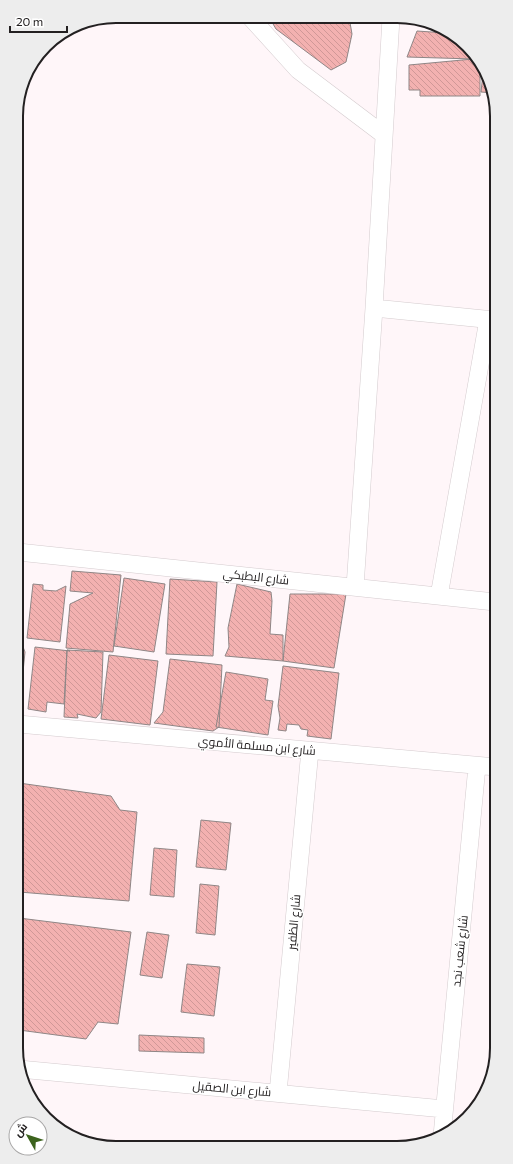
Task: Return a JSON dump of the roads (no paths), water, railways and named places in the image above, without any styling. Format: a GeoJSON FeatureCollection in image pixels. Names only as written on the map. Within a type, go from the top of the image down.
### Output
{"type":"FeatureCollection","features":[{"type":"Feature","properties":{"kind":"street"},"geometry":{"type":"LineString","coordinates":[[255,23],[298,70],[384,134]]}},
{"type":"Feature","properties":{"kind":"street"},"geometry":{"type":"LineString","coordinates":[[355,587],[374,308],[391,23]]}},
{"type":"Feature","properties":{"kind":"street"},"geometry":{"type":"LineString","coordinates":[[374,308],[490,320]]}},
{"type":"Feature","properties":{"kind":"street"},"geometry":{"type":"LineString","coordinates":[[439,596],[490,325]]}},
{"type":"Feature","properties":{"kind":"street","name":"شارع البطبكي"},"geometry":{"type":"LineString","coordinates":[[23,553],[490,601]]}},
{"type":"Feature","properties":{"kind":"street","name":"شارع ابن مسلمة الأموي"},"geometry":{"type":"LineString","coordinates":[[23,724],[490,767]]}},
{"type":"Feature","properties":{"kind":"street","name":"شارع الظفير"},"geometry":{"type":"LineString","coordinates":[[278,1093],[310,750]]}},
{"type":"Feature","properties":{"kind":"street","name":"شارع شعب نجد"},"geometry":{"type":"LineString","coordinates":[[443,1128],[478,766]]}},
{"type":"Feature","properties":{"kind":"street","name":"شارع ابن الصقيل"},"geometry":{"type":"LineString","coordinates":[[26,1070],[444,1109]]}}]}
